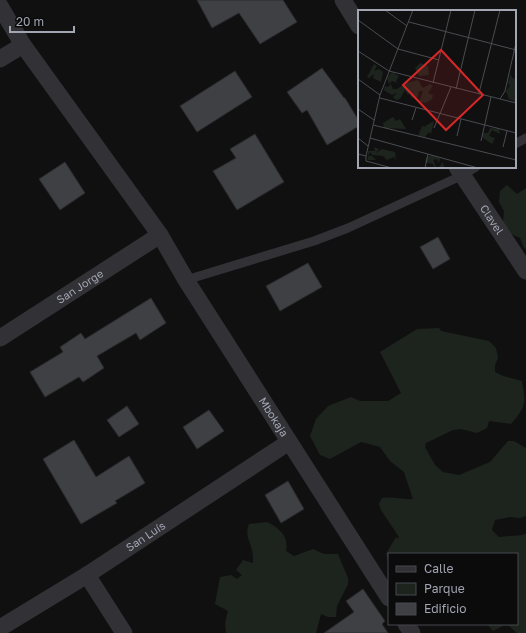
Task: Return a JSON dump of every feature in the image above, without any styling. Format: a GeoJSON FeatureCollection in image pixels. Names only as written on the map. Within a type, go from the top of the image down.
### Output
{"type":"FeatureCollection","features":[{"type":"Feature","properties":{"kind":"street"},"geometry":{"type":"LineString","coordinates":[[343,0],[358,24]]}},
{"type":"Feature","properties":{"kind":"street","name":"Mbokaja"},"geometry":{"type":"LineString","coordinates":[[0,6],[24,45],[160,235],[186,280],[388,596]]}},
{"type":"Feature","properties":{"kind":"street"},"geometry":{"type":"LineString","coordinates":[[0,59],[24,45]]}},
{"type":"Feature","properties":{"kind":"street","name":"Clavel"},"geometry":{"type":"LineString","coordinates":[[466,170],[526,271]]}},
{"type":"Feature","properties":{"kind":"street","name":"San Jorge"},"geometry":{"type":"LineString","coordinates":[[0,338],[160,235]]}},
{"type":"Feature","properties":{"kind":"street","name":"San Luís"},"geometry":{"type":"LineString","coordinates":[[0,628],[87,575],[289,442]]}},
{"type":"Feature","properties":{"kind":"street"},"geometry":{"type":"LineString","coordinates":[[87,575],[124,633]]}},
{"type":"Feature","properties":{"kind":"lane"},"geometry":{"type":"LineString","coordinates":[[516,143],[526,138]]}},
{"type":"Feature","properties":{"kind":"lane"},"geometry":{"type":"LineString","coordinates":[[186,280],[314,241],[348,228],[466,170]]}},
{"type":"Feature","properties":{"kind":"green space"},"geometry":{"type":"Polygon","coordinates":[[[507,185],[517,194],[526,188],[526,249],[524,248],[520,238],[509,233],[503,222],[504,211],[499,202],[500,191],[507,185]]]}},
{"type":"Feature","properties":{"kind":"green space"},"geometry":{"type":"Polygon","coordinates":[[[439,328],[441,331],[489,341],[496,348],[498,358],[495,365],[495,372],[503,376],[522,381],[524,404],[520,413],[511,424],[489,421],[487,428],[477,433],[461,429],[453,430],[426,443],[425,447],[435,465],[443,472],[459,475],[490,462],[508,441],[514,441],[526,448],[526,516],[520,518],[510,517],[495,520],[492,530],[499,537],[523,535],[526,533],[526,633],[517,633],[509,626],[505,625],[518,625],[518,553],[388,553],[388,561],[386,554],[396,537],[397,539],[399,537],[381,510],[379,504],[382,498],[390,497],[413,499],[404,472],[390,461],[380,447],[361,442],[330,459],[320,455],[310,436],[316,419],[328,406],[351,397],[360,401],[388,401],[401,393],[380,352],[417,329],[439,328]]]}},
{"type":"Feature","properties":{"kind":"green space"},"geometry":{"type":"Polygon","coordinates":[[[267,522],[280,530],[285,537],[287,546],[286,551],[294,556],[313,549],[324,554],[338,554],[348,578],[348,584],[337,606],[336,617],[328,617],[321,614],[316,633],[226,633],[225,623],[228,611],[215,604],[220,577],[231,575],[237,579],[242,575],[236,570],[243,560],[253,563],[252,552],[247,535],[249,524],[267,522]]]}},
{"type":"Feature","properties":{"kind":"green space"},"geometry":{"type":"Polygon","coordinates":[[[488,625],[505,625],[493,631],[488,625]]]}},
{"type":"Feature","properties":{"kind":"building"},"geometry":{"type":"Polygon","coordinates":[[[197,0],[283,0],[297,22],[260,44],[239,13],[212,28],[197,0]]]}},
{"type":"Feature","properties":{"kind":"building"},"geometry":{"type":"Polygon","coordinates":[[[322,68],[345,98],[358,119],[358,127],[327,145],[307,110],[302,113],[287,92],[322,68]]]}},
{"type":"Feature","properties":{"kind":"building"},"geometry":{"type":"Polygon","coordinates":[[[235,71],[252,97],[197,132],[180,106],[235,71]]]}},
{"type":"Feature","properties":{"kind":"building"},"geometry":{"type":"Polygon","coordinates":[[[255,134],[284,182],[237,210],[213,171],[236,158],[230,149],[255,134]]]}},
{"type":"Feature","properties":{"kind":"building"},"geometry":{"type":"Polygon","coordinates":[[[65,162],[85,193],[60,210],[39,179],[65,162]]]}},
{"type":"Feature","properties":{"kind":"building"},"geometry":{"type":"Polygon","coordinates":[[[438,237],[450,259],[433,269],[420,247],[438,237]]]}},
{"type":"Feature","properties":{"kind":"building"},"geometry":{"type":"Polygon","coordinates":[[[308,263],[322,287],[280,311],[266,286],[308,263]]]}},
{"type":"Feature","properties":{"kind":"building"},"geometry":{"type":"Polygon","coordinates":[[[151,298],[166,323],[140,340],[136,333],[97,356],[104,368],[83,382],[79,377],[45,397],[30,372],[63,352],[60,347],[81,333],[85,339],[151,298]]]}},
{"type":"Feature","properties":{"kind":"building"},"geometry":{"type":"Polygon","coordinates":[[[127,406],[139,424],[119,437],[107,420],[127,406]]]}},
{"type":"Feature","properties":{"kind":"building"},"geometry":{"type":"Polygon","coordinates":[[[209,410],[224,431],[197,449],[183,427],[209,410]]]}},
{"type":"Feature","properties":{"kind":"building"},"geometry":{"type":"Polygon","coordinates":[[[74,440],[96,477],[129,456],[145,483],[115,501],[117,503],[81,524],[43,459],[74,440]]]}},
{"type":"Feature","properties":{"kind":"building"},"geometry":{"type":"Polygon","coordinates":[[[288,481],[304,509],[281,523],[265,495],[288,481]]]}},
{"type":"Feature","properties":{"kind":"building"},"geometry":{"type":"Polygon","coordinates":[[[363,589],[385,621],[382,624],[388,633],[324,633],[354,612],[346,601],[363,589]]]}}]}
